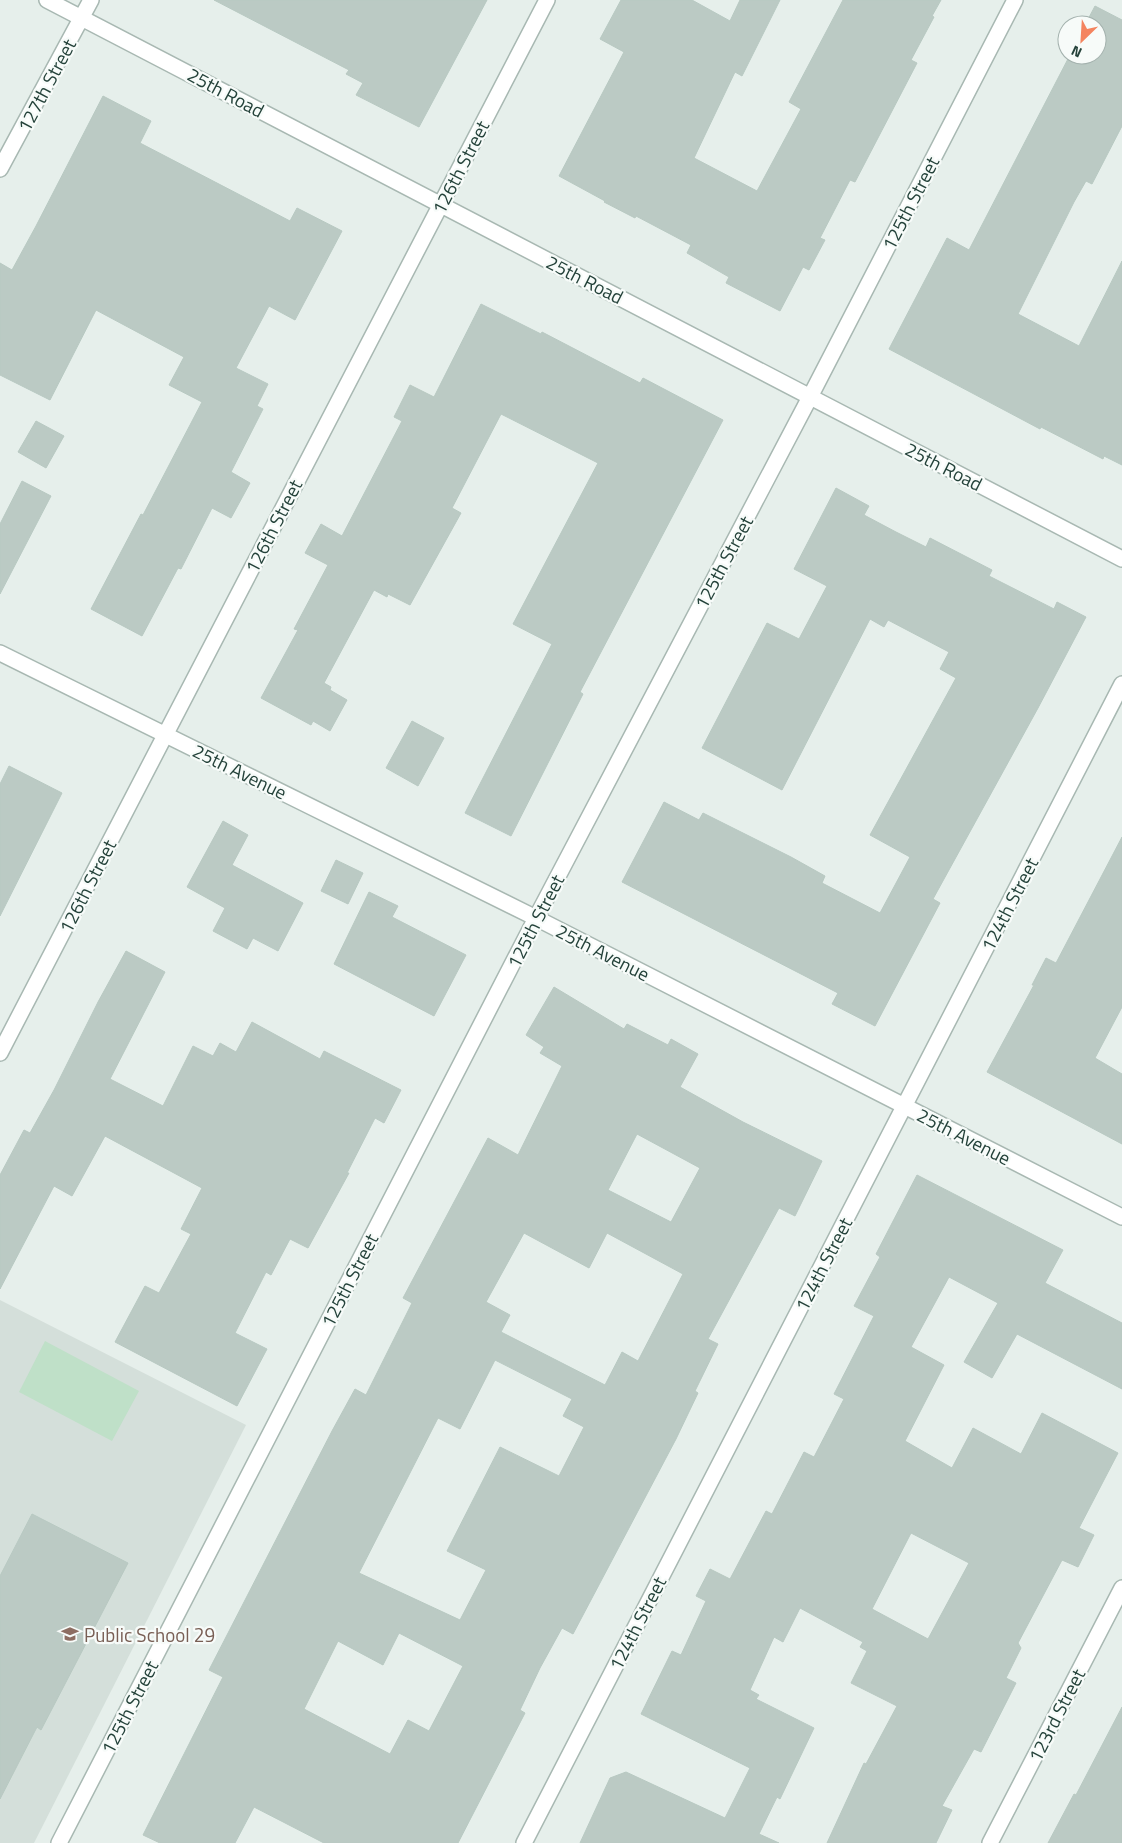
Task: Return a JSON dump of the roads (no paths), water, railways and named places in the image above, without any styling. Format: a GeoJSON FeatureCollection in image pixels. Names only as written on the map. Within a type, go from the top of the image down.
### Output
{"type":"FeatureCollection","features":[{"type":"Feature","properties":{"kind":"street","name":"25th Road"},"geometry":{"type":"LineString","coordinates":[[48,0],[1122,559]]}},
{"type":"Feature","properties":{"kind":"street","name":"127th Street"},"geometry":{"type":"LineString","coordinates":[[0,169],[91,0]]}},
{"type":"Feature","properties":{"kind":"street","name":"126th Street"},"geometry":{"type":"LineString","coordinates":[[0,1053],[547,0]]}},
{"type":"Feature","properties":{"kind":"street","name":"125th Street"},"geometry":{"type":"LineString","coordinates":[[59,1843],[536,918],[1015,0]]}},
{"type":"Feature","properties":{"kind":"street","name":"25th Avenue"},"geometry":{"type":"LineString","coordinates":[[0,653],[536,918],[1122,1217]]}},
{"type":"Feature","properties":{"kind":"street","name":"124th Street"},"geometry":{"type":"LineString","coordinates":[[524,1843],[1122,684]]}},
{"type":"Feature","properties":{"kind":"street","name":"123rd Street"},"geometry":{"type":"LineString","coordinates":[[990,1843],[1122,1588]]}},
{"type":"Feature","properties":{"kind":"place","name":"Public School 29"},"geometry":{"type":"Point","coordinates":[70,1634]}}]}
